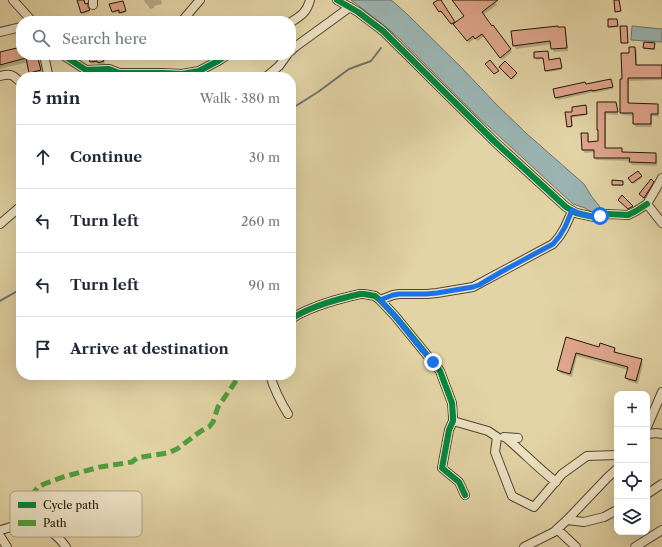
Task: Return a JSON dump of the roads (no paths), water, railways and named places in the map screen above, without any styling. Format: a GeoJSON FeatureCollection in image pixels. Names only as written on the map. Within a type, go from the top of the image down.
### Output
{"type":"FeatureCollection","features":[{"type":"Feature","properties":{"kind":"street"},"geometry":{"type":"LineString","coordinates":[[13,0],[27,16]]}},
{"type":"Feature","properties":{"kind":"street"},"geometry":{"type":"LineString","coordinates":[[186,16],[200,0]]}},
{"type":"Feature","properties":{"kind":"street"},"geometry":{"type":"LineString","coordinates":[[296,18],[305,11],[310,0]]}},
{"type":"Feature","properties":{"kind":"street"},"geometry":{"type":"LineString","coordinates":[[337,0],[364,17],[390,38],[495,142],[566,207],[582,214],[594,217],[608,214],[628,215],[647,204],[662,178]]}},
{"type":"Feature","properties":{"kind":"street"},"geometry":{"type":"LineString","coordinates":[[296,46],[350,7]]}},
{"type":"Feature","properties":{"kind":"street"},"geometry":{"type":"LineString","coordinates":[[0,32],[16,28]]}},
{"type":"Feature","properties":{"kind":"street"},"geometry":{"type":"LineString","coordinates":[[45,60],[48,72]]}},
{"type":"Feature","properties":{"kind":"street"},"geometry":{"type":"LineString","coordinates":[[71,60],[86,70],[109,69],[116,72]]}},
{"type":"Feature","properties":{"kind":"street"},"geometry":{"type":"LineString","coordinates":[[193,72],[199,71],[221,60]]}},
{"type":"Feature","properties":{"kind":"street"},"geometry":{"type":"LineString","coordinates":[[272,72],[283,60]]}},
{"type":"Feature","properties":{"kind":"street"},"geometry":{"type":"LineString","coordinates":[[0,76],[9,74],[16,78]]}},
{"type":"Feature","properties":{"kind":"street"},"geometry":{"type":"LineString","coordinates":[[647,204],[662,223]]}},
{"type":"Feature","properties":{"kind":"street"},"geometry":{"type":"LineString","coordinates":[[0,224],[16,210]]}},
{"type":"Feature","properties":{"kind":"street"},"geometry":{"type":"LineString","coordinates":[[380,300],[399,294],[437,293],[479,285],[553,244],[565,229],[572,210]]}},
{"type":"Feature","properties":{"kind":"street"},"geometry":{"type":"LineString","coordinates":[[296,316],[305,311],[330,302],[360,294],[375,296],[380,300],[440,371],[452,403],[454,421],[449,430],[442,468],[459,482],[465,495]]}},
{"type":"Feature","properties":{"kind":"street"},"geometry":{"type":"LineString","coordinates":[[272,380],[282,405],[288,414]]}},
{"type":"Feature","properties":{"kind":"street"},"geometry":{"type":"LineString","coordinates":[[650,420],[662,392]]}},
{"type":"Feature","properties":{"kind":"street"},"geometry":{"type":"LineString","coordinates":[[454,421],[488,431],[501,437],[523,452],[542,471],[556,482]]}},
{"type":"Feature","properties":{"kind":"street"},"geometry":{"type":"LineString","coordinates":[[650,434],[662,434]]}},
{"type":"Feature","properties":{"kind":"street"},"geometry":{"type":"LineString","coordinates":[[501,437],[518,438]]}},
{"type":"Feature","properties":{"kind":"street"},"geometry":{"type":"LineString","coordinates":[[501,437],[496,452],[512,496],[534,507],[562,474],[587,456],[614,455]]}},
{"type":"Feature","properties":{"kind":"street"},"geometry":{"type":"LineString","coordinates":[[524,547],[554,532],[614,472]]}},
{"type":"Feature","properties":{"kind":"street"},"geometry":{"type":"LineString","coordinates":[[650,492],[662,484]]}},
{"type":"Feature","properties":{"kind":"street"},"geometry":{"type":"LineString","coordinates":[[567,520],[584,522],[604,517],[614,512]]}},
{"type":"Feature","properties":{"kind":"street"},"geometry":{"type":"LineString","coordinates":[[0,530],[10,527]]}},
{"type":"Feature","properties":{"kind":"street"},"geometry":{"type":"LineString","coordinates":[[557,529],[576,547]]}},
{"type":"Feature","properties":{"kind":"street"},"geometry":{"type":"LineString","coordinates":[[635,547],[662,530]]}},
{"type":"Feature","properties":{"kind":"street"},"geometry":{"type":"LineString","coordinates":[[0,536],[7,547]]}},
{"type":"Feature","properties":{"kind":"street"},"geometry":{"type":"LineString","coordinates":[[57,537],[66,547]]}},
{"type":"Feature","properties":{"kind":"water"},"geometry":{"type":"Polygon","coordinates":[[[351,0],[391,0],[397,5],[526,133],[584,184],[600,207],[595,214],[585,208],[573,204],[476,115],[398,37],[351,0]]]}},
{"type":"Feature","properties":{"kind":"water"},"geometry":{"type":"Polygon","coordinates":[[[632,26],[662,29],[662,42],[631,40],[632,26]]]}},
{"type":"Feature","properties":{"kind":"waterway"},"geometry":{"type":"LineString","coordinates":[[296,106],[349,69],[371,61],[381,48]]}},
{"type":"Feature","properties":{"kind":"waterway"},"geometry":{"type":"LineString","coordinates":[[0,301],[16,292]]}}]}
